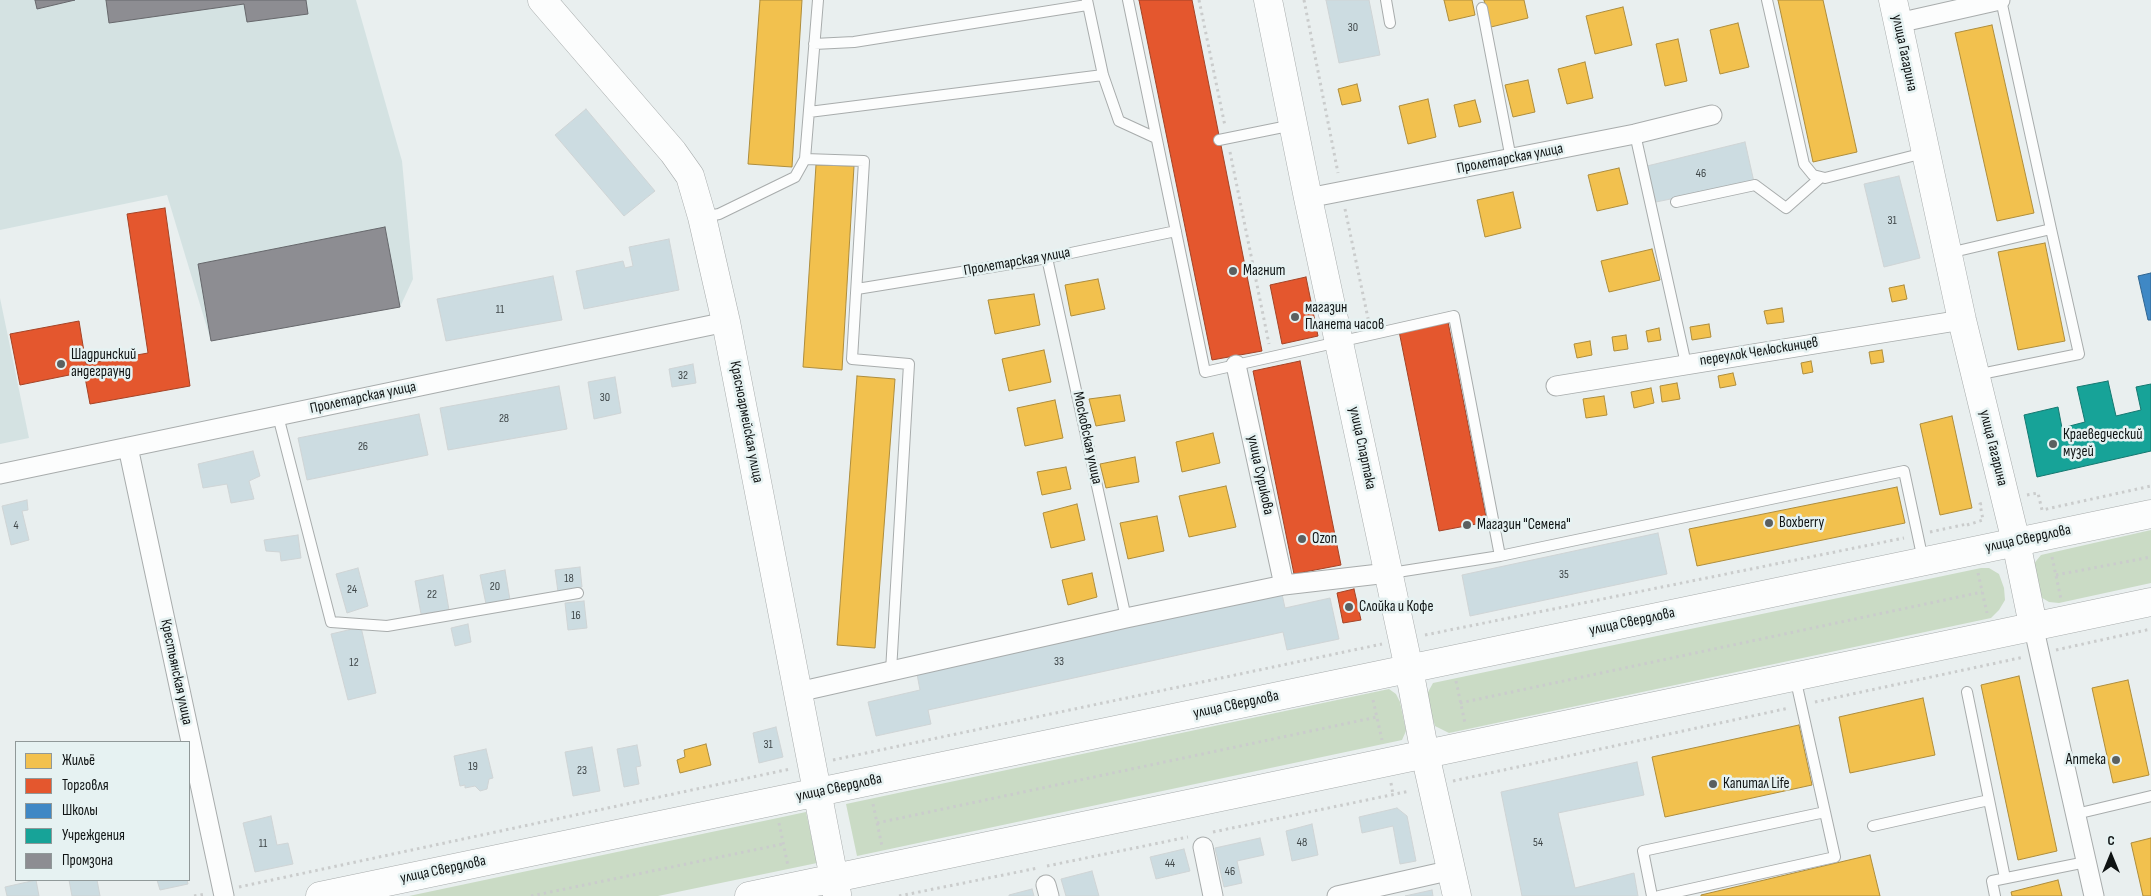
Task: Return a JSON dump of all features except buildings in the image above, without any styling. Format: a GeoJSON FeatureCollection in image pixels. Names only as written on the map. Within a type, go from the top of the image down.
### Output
{"type":"FeatureCollection","features":[{"type":"Feature","properties":{"kind":"main road","name":"Красноармейская улица"},"geometry":{"type":"LineString","coordinates":[[542,0],[673,152],[690,176],[702,217],[726,322],[836,887]]}},
{"type":"Feature","properties":{"kind":"main road","name":"улица Спартака"},"geometry":{"type":"LineString","coordinates":[[1268,0],[1308,198],[1403,640],[1425,754],[1454,883]]}},
{"type":"Feature","properties":{"kind":"main road","name":"улица Гагарина"},"geometry":{"type":"LineString","coordinates":[[1896,11],[1947,254],[2016,542],[2033,625]]}},
{"type":"Feature","properties":{"kind":"main road","name":"улица Свердлова"},"geometry":{"type":"LineString","coordinates":[[320,896],[1451,660],[1920,548],[2016,542],[2045,522],[2151,514]]}},
{"type":"Feature","properties":{"kind":"main road"},"geometry":{"type":"LineString","coordinates":[[749,896],[792,887],[836,887],[886,867],[2033,625],[2151,602]]}},
{"type":"Feature","properties":{"kind":"street"},"geometry":{"type":"LineString","coordinates":[[1896,11],[2000,0]]}},
{"type":"Feature","properties":{"kind":"street","name":"Пролетарская улица"},"geometry":{"type":"LineString","coordinates":[[1308,198],[1635,134],[1712,115]]}},
{"type":"Feature","properties":{"kind":"street","name":"переулок Челюскинцев"},"geometry":{"type":"LineString","coordinates":[[1556,386],[1962,320]]}},
{"type":"Feature","properties":{"kind":"street","name":"Пролетарская улица"},"geometry":{"type":"LineString","coordinates":[[0,474],[726,322]]}},
{"type":"Feature","properties":{"kind":"street","name":"улица Сурикова"},"geometry":{"type":"LineString","coordinates":[[1236,365],[1284,585]]}},
{"type":"Feature","properties":{"kind":"street","name":"Крестьянская улица"},"geometry":{"type":"LineString","coordinates":[[128,447],[224,893]]}},
{"type":"Feature","properties":{"kind":"street"},"geometry":{"type":"LineString","coordinates":[[798,692],[1126,618],[1284,585],[1388,573]]}},
{"type":"Feature","properties":{"kind":"street","name":"улица Гагарина"},"geometry":{"type":"LineString","coordinates":[[2033,625],[2094,896]]}},
{"type":"Feature","properties":{"kind":"street"},"geometry":{"type":"LineString","coordinates":[[1203,847],[1213,896]]}},
{"type":"Feature","properties":{"kind":"street"},"geometry":{"type":"LineString","coordinates":[[1337,896],[1454,883]]}},
{"type":"Feature","properties":{"kind":"lane"},"geometry":{"type":"LineString","coordinates":[[702,217],[719,214],[796,177],[805,159],[818,0]]}},
{"type":"Feature","properties":{"kind":"lane"},"geometry":{"type":"LineString","coordinates":[[1128,0],[1156,138],[1164,150],[1176,231],[1205,372],[1454,316],[1500,556]]}},
{"type":"Feature","properties":{"kind":"lane"},"geometry":{"type":"LineString","coordinates":[[1386,0],[1390,23]]}},
{"type":"Feature","properties":{"kind":"lane"},"geometry":{"type":"LineString","coordinates":[[1767,0],[1804,164],[1813,175],[1821,177],[1925,152]]}},
{"type":"Feature","properties":{"kind":"lane"},"geometry":{"type":"LineString","coordinates":[[1975,375],[2079,354],[2000,0]]}},
{"type":"Feature","properties":{"kind":"lane"},"geometry":{"type":"LineString","coordinates":[[814,44],[854,42],[1087,2],[1103,74],[1119,121],[1156,138]]}},
{"type":"Feature","properties":{"kind":"lane"},"geometry":{"type":"LineString","coordinates":[[1482,8],[1511,159]]}},
{"type":"Feature","properties":{"kind":"lane"},"geometry":{"type":"LineString","coordinates":[[809,112],[1103,74]]}},
{"type":"Feature","properties":{"kind":"lane"},"geometry":{"type":"LineString","coordinates":[[1223,139],[1294,125]]}},
{"type":"Feature","properties":{"kind":"lane"},"geometry":{"type":"LineString","coordinates":[[1635,134],[1686,364]]}},
{"type":"Feature","properties":{"kind":"lane"},"geometry":{"type":"LineString","coordinates":[[805,159],[864,162],[852,359],[909,364],[891,671]]}},
{"type":"Feature","properties":{"kind":"lane"},"geometry":{"type":"LineString","coordinates":[[1676,202],[1754,185],[1786,208],[1821,177]]}},
{"type":"Feature","properties":{"kind":"lane"},"geometry":{"type":"LineString","coordinates":[[1947,254],[2051,229]]}},
{"type":"Feature","properties":{"kind":"lane","name":"Пролетарская улица"},"geometry":{"type":"LineString","coordinates":[[856,289],[1047,258],[1176,231]]}},
{"type":"Feature","properties":{"kind":"lane","name":"Московская улица"},"geometry":{"type":"LineString","coordinates":[[1047,258],[1126,618]]}},
{"type":"Feature","properties":{"kind":"lane"},"geometry":{"type":"LineString","coordinates":[[278,416],[331,622],[387,626],[578,593]]}},
{"type":"Feature","properties":{"kind":"lane"},"geometry":{"type":"LineString","coordinates":[[1388,573],[1500,556],[1904,471],[1920,548]]}},
{"type":"Feature","properties":{"kind":"lane"},"geometry":{"type":"LineString","coordinates":[[1659,896],[1835,857],[1794,676]]}},
{"type":"Feature","properties":{"kind":"lane"},"geometry":{"type":"LineString","coordinates":[[1967,692],[2005,878]]}},
{"type":"Feature","properties":{"kind":"lane"},"geometry":{"type":"LineString","coordinates":[[2076,814],[2151,796]]}},
{"type":"Feature","properties":{"kind":"lane"},"geometry":{"type":"LineString","coordinates":[[1872,826],[1990,800]]}},
{"type":"Feature","properties":{"kind":"lane"},"geometry":{"type":"LineString","coordinates":[[1652,896],[1643,852],[1825,812]]}},
{"type":"Feature","properties":{"kind":"lane"},"geometry":{"type":"LineString","coordinates":[[1995,896],[1992,880],[2086,862]]}},
{"type":"Feature","properties":{"kind":"path"},"geometry":{"type":"LineString","coordinates":[[1199,0],[1223,139],[1272,357]]}},
{"type":"Feature","properties":{"kind":"path"},"geometry":{"type":"LineString","coordinates":[[1304,0],[1371,335]]}},
{"type":"Feature","properties":{"kind":"path"},"geometry":{"type":"LineString","coordinates":[[2045,522],[2071,647]]}},
{"type":"Feature","properties":{"kind":"path"},"geometry":{"type":"LineString","coordinates":[[194,896],[224,893],[768,774],[1445,631],[1920,548],[1967,524]]}},
{"type":"Feature","properties":{"kind":"path"},"geometry":{"type":"LineString","coordinates":[[2056,576],[2151,556]]}},
{"type":"Feature","properties":{"kind":"path"},"geometry":{"type":"LineString","coordinates":[[1460,703],[1982,592]]}},
{"type":"Feature","properties":{"kind":"path"},"geometry":{"type":"LineString","coordinates":[[1997,663],[2151,629]]}},
{"type":"Feature","properties":{"kind":"path"},"geometry":{"type":"LineString","coordinates":[[1445,631],[1476,777]]}},
{"type":"Feature","properties":{"kind":"path"},"geometry":{"type":"LineString","coordinates":[[1363,648],[1393,794]]}},
{"type":"Feature","properties":{"kind":"path"},"geometry":{"type":"LineString","coordinates":[[877,823],[1377,717]]}},
{"type":"Feature","properties":{"kind":"path"},"geometry":{"type":"LineString","coordinates":[[863,754],[886,867]]}},
{"type":"Feature","properties":{"kind":"path"},"geometry":{"type":"LineString","coordinates":[[768,774],[792,887]]}},
{"type":"Feature","properties":{"kind":"path"},"geometry":{"type":"LineString","coordinates":[[531,896],[783,844]]}},
{"type":"Feature","properties":{"kind":"shaded area"},"geometry":{"type":"Polygon","coordinates":[[[0,0],[356,0],[402,161],[413,279],[400,307],[211,341],[167,195],[0,230],[0,0]]]}},
{"type":"Feature","properties":{"kind":"shaded area"},"geometry":{"type":"Polygon","coordinates":[[[0,298],[29,438],[0,444],[0,298]]]}},
{"type":"Feature","properties":{"kind":"green space"},"geometry":{"type":"Polygon","coordinates":[[[2151,530],[2151,583],[2059,603],[2049,602],[2039,596],[2032,566],[2041,555],[2151,530]]]}},
{"type":"Feature","properties":{"kind":"green space"},"geometry":{"type":"Polygon","coordinates":[[[1981,568],[1989,568],[1999,574],[2004,588],[2005,600],[1991,618],[1449,733],[1435,726],[1431,713],[1427,694],[1433,683],[1981,568]]]}},
{"type":"Feature","properties":{"kind":"green space"},"geometry":{"type":"Polygon","coordinates":[[[1389,689],[1396,694],[1400,702],[1406,731],[1402,740],[857,856],[846,804],[1389,689]]]}},
{"type":"Feature","properties":{"kind":"green space"},"geometry":{"type":"Polygon","coordinates":[[[806,812],[817,863],[658,896],[409,896],[806,812]]]}},
{"type":"Feature","properties":{"kind":"place","name":"Магнит"},"geometry":{"type":"Point","coordinates":[1233,271]}},
{"type":"Feature","properties":{"kind":"place","name":"магазин Планета часов"},"geometry":{"type":"Point","coordinates":[1295,317]}},
{"type":"Feature","properties":{"kind":"place","name":"Шадринский андеграунд"},"geometry":{"type":"Point","coordinates":[61,364]}},
{"type":"Feature","properties":{"kind":"place","name":"Краеведческий музей"},"geometry":{"type":"Point","coordinates":[2053,444]}},
{"type":"Feature","properties":{"kind":"place","name":"Boxberry"},"geometry":{"type":"Point","coordinates":[1769,523]}},
{"type":"Feature","properties":{"kind":"place","name":"Магазин \"Семена\""},"geometry":{"type":"Point","coordinates":[1467,525]}},
{"type":"Feature","properties":{"kind":"place","name":"Ozon"},"geometry":{"type":"Point","coordinates":[1302,539]}},
{"type":"Feature","properties":{"kind":"place","name":"Слойка и Кофе"},"geometry":{"type":"Point","coordinates":[1349,607]}},
{"type":"Feature","properties":{"kind":"place","name":"Аптека"},"geometry":{"type":"Point","coordinates":[2116,760]}},
{"type":"Feature","properties":{"kind":"place","name":"Капитал Life"},"geometry":{"type":"Point","coordinates":[1713,784]}}]}
